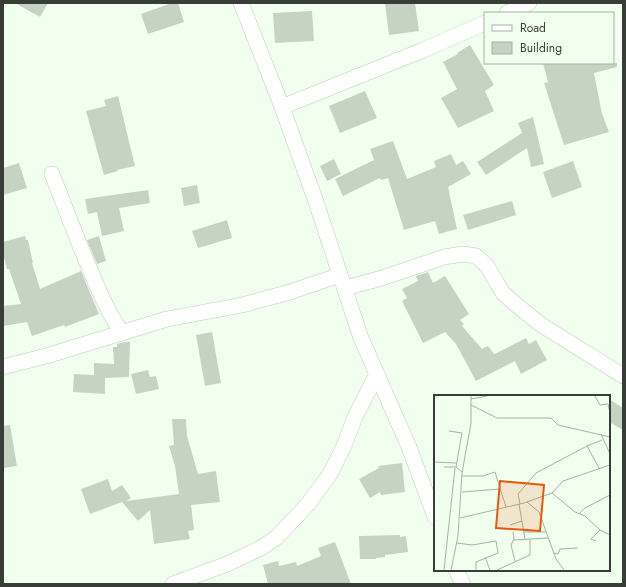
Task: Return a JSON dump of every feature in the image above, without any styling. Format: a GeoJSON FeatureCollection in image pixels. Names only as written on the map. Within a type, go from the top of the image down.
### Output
{"type":"FeatureCollection","features":[{"type":"Feature","properties":{"kind":"street"},"geometry":{"type":"LineString","coordinates":[[241,3],[282,107],[315,199],[361,338],[409,446],[434,514]]}},
{"type":"Feature","properties":{"kind":"street"},"geometry":{"type":"LineString","coordinates":[[509,12],[527,3]]}},
{"type":"Feature","properties":{"kind":"street"},"geometry":{"type":"LineString","coordinates":[[282,107],[423,50],[484,23]]}},
{"type":"Feature","properties":{"kind":"street"},"geometry":{"type":"LineString","coordinates":[[52,174],[80,247],[115,323],[122,333]]}},
{"type":"Feature","properties":{"kind":"street"},"geometry":{"type":"LineString","coordinates":[[3,367],[46,356],[167,319],[242,305],[290,292],[342,281],[382,278],[444,257],[463,254],[476,256],[487,266],[504,293],[540,324],[623,376]]}},
{"type":"Feature","properties":{"kind":"street"},"geometry":{"type":"LineString","coordinates":[[173,584],[227,564],[261,548],[276,538],[308,504],[330,474],[344,446],[355,417],[377,374]]}},
{"type":"Feature","properties":{"kind":"street"},"geometry":{"type":"LineString","coordinates":[[456,571],[463,584]]}},
{"type":"Feature","properties":{"kind":"building"},"geometry":{"type":"Polygon","coordinates":[[[15,3],[48,3],[40,17],[15,3]]]}},
{"type":"Feature","properties":{"kind":"building"},"geometry":{"type":"Polygon","coordinates":[[[172,3],[178,3],[184,22],[148,34],[141,14],[172,3]]]}},
{"type":"Feature","properties":{"kind":"building"},"geometry":{"type":"Polygon","coordinates":[[[385,3],[415,3],[419,31],[389,35],[385,3]]]}},
{"type":"Feature","properties":{"kind":"building"},"geometry":{"type":"Polygon","coordinates":[[[312,11],[314,41],[275,43],[273,13],[312,11]]]}},
{"type":"Feature","properties":{"kind":"building"},"geometry":{"type":"Polygon","coordinates":[[[470,45],[494,85],[485,91],[494,111],[458,128],[441,98],[457,89],[443,62],[458,54],[457,53],[470,45]]]}},
{"type":"Feature","properties":{"kind":"building"},"geometry":{"type":"Polygon","coordinates":[[[617,63],[617,67],[594,73],[602,114],[609,132],[564,145],[544,83],[548,82],[543,64],[617,63]]]}},
{"type":"Feature","properties":{"kind":"building"},"geometry":{"type":"Polygon","coordinates":[[[365,91],[377,118],[340,133],[329,106],[365,91]]]}},
{"type":"Feature","properties":{"kind":"building"},"geometry":{"type":"Polygon","coordinates":[[[118,96],[135,166],[104,175],[86,111],[106,106],[104,100],[118,96]]]}},
{"type":"Feature","properties":{"kind":"building"},"geometry":{"type":"Polygon","coordinates":[[[533,117],[544,164],[531,167],[527,148],[486,175],[477,162],[522,133],[518,123],[533,117]]]}},
{"type":"Feature","properties":{"kind":"building"},"geometry":{"type":"Polygon","coordinates":[[[393,141],[407,179],[436,167],[434,161],[451,154],[456,165],[463,161],[471,174],[448,187],[457,229],[439,234],[435,221],[404,230],[388,178],[381,180],[380,178],[343,196],[335,179],[374,160],[370,149],[393,141]]]}},
{"type":"Feature","properties":{"kind":"building"},"geometry":{"type":"Polygon","coordinates":[[[334,159],[341,174],[327,181],[320,166],[334,159]]]}},
{"type":"Feature","properties":{"kind":"building"},"geometry":{"type":"Polygon","coordinates":[[[573,161],[582,187],[552,198],[543,172],[573,161]]]}},
{"type":"Feature","properties":{"kind":"building"},"geometry":{"type":"Polygon","coordinates":[[[19,163],[27,188],[3,195],[3,168],[19,163]]]}},
{"type":"Feature","properties":{"kind":"building"},"geometry":{"type":"Polygon","coordinates":[[[197,185],[200,203],[184,206],[181,188],[197,185]]]}},
{"type":"Feature","properties":{"kind":"building"},"geometry":{"type":"Polygon","coordinates":[[[148,190],[150,203],[119,208],[124,231],[102,236],[97,212],[88,214],[85,199],[148,190]]]}},
{"type":"Feature","properties":{"kind":"building"},"geometry":{"type":"Polygon","coordinates":[[[512,201],[516,215],[468,230],[463,215],[512,201]]]}},
{"type":"Feature","properties":{"kind":"building"},"geometry":{"type":"Polygon","coordinates":[[[227,220],[232,238],[198,248],[192,231],[227,220]]]}},
{"type":"Feature","properties":{"kind":"building"},"geometry":{"type":"Polygon","coordinates":[[[25,236],[26,240],[28,240],[32,263],[40,289],[81,271],[99,314],[65,327],[64,325],[32,336],[27,322],[3,326],[3,306],[21,304],[9,269],[7,269],[3,253],[3,242],[25,236]]]}},
{"type":"Feature","properties":{"kind":"building"},"geometry":{"type":"Polygon","coordinates":[[[99,236],[106,261],[97,264],[87,240],[99,236]]]}},
{"type":"Feature","properties":{"kind":"building"},"geometry":{"type":"Polygon","coordinates":[[[428,272],[433,283],[445,276],[469,314],[460,320],[464,324],[462,326],[482,349],[488,346],[495,354],[526,338],[529,344],[536,340],[547,360],[521,374],[515,361],[476,381],[456,344],[445,332],[423,343],[402,301],[407,298],[402,289],[418,281],[416,276],[428,272]]]}},
{"type":"Feature","properties":{"kind":"building"},"geometry":{"type":"Polygon","coordinates":[[[212,332],[221,383],[205,386],[196,335],[212,332]]]}},
{"type":"Feature","properties":{"kind":"building"},"geometry":{"type":"Polygon","coordinates":[[[130,342],[129,377],[105,378],[105,394],[73,392],[74,374],[94,375],[94,363],[114,364],[113,347],[117,347],[117,344],[130,342]]]}},
{"type":"Feature","properties":{"kind":"building"},"geometry":{"type":"Polygon","coordinates":[[[148,370],[150,377],[156,376],[159,389],[136,394],[131,374],[148,370]]]}},
{"type":"Feature","properties":{"kind":"building"},"geometry":{"type":"Polygon","coordinates":[[[610,400],[623,408],[623,430],[610,423],[610,400]]]}},
{"type":"Feature","properties":{"kind":"building"},"geometry":{"type":"Polygon","coordinates":[[[172,419],[186,419],[187,436],[198,474],[216,471],[220,502],[191,505],[194,530],[188,531],[190,539],[154,544],[150,510],[138,521],[122,502],[90,514],[81,489],[108,479],[112,491],[122,485],[131,498],[126,501],[179,494],[175,466],[169,446],[174,445],[172,419]]]}},
{"type":"Feature","properties":{"kind":"building"},"geometry":{"type":"Polygon","coordinates":[[[10,425],[17,466],[3,468],[3,426],[10,425]]]}},
{"type":"Feature","properties":{"kind":"building"},"geometry":{"type":"Polygon","coordinates":[[[402,463],[405,492],[381,495],[380,492],[370,498],[359,479],[379,468],[378,466],[402,463]]]}},
{"type":"Feature","properties":{"kind":"building"},"geometry":{"type":"Polygon","coordinates":[[[400,535],[400,537],[406,536],[408,552],[385,555],[385,557],[376,559],[360,559],[359,536],[400,535]]]}},
{"type":"Feature","properties":{"kind":"building"},"geometry":{"type":"Polygon","coordinates":[[[335,542],[351,584],[268,584],[263,565],[278,561],[279,566],[296,562],[297,566],[321,556],[318,548],[335,542]]]}}]}
